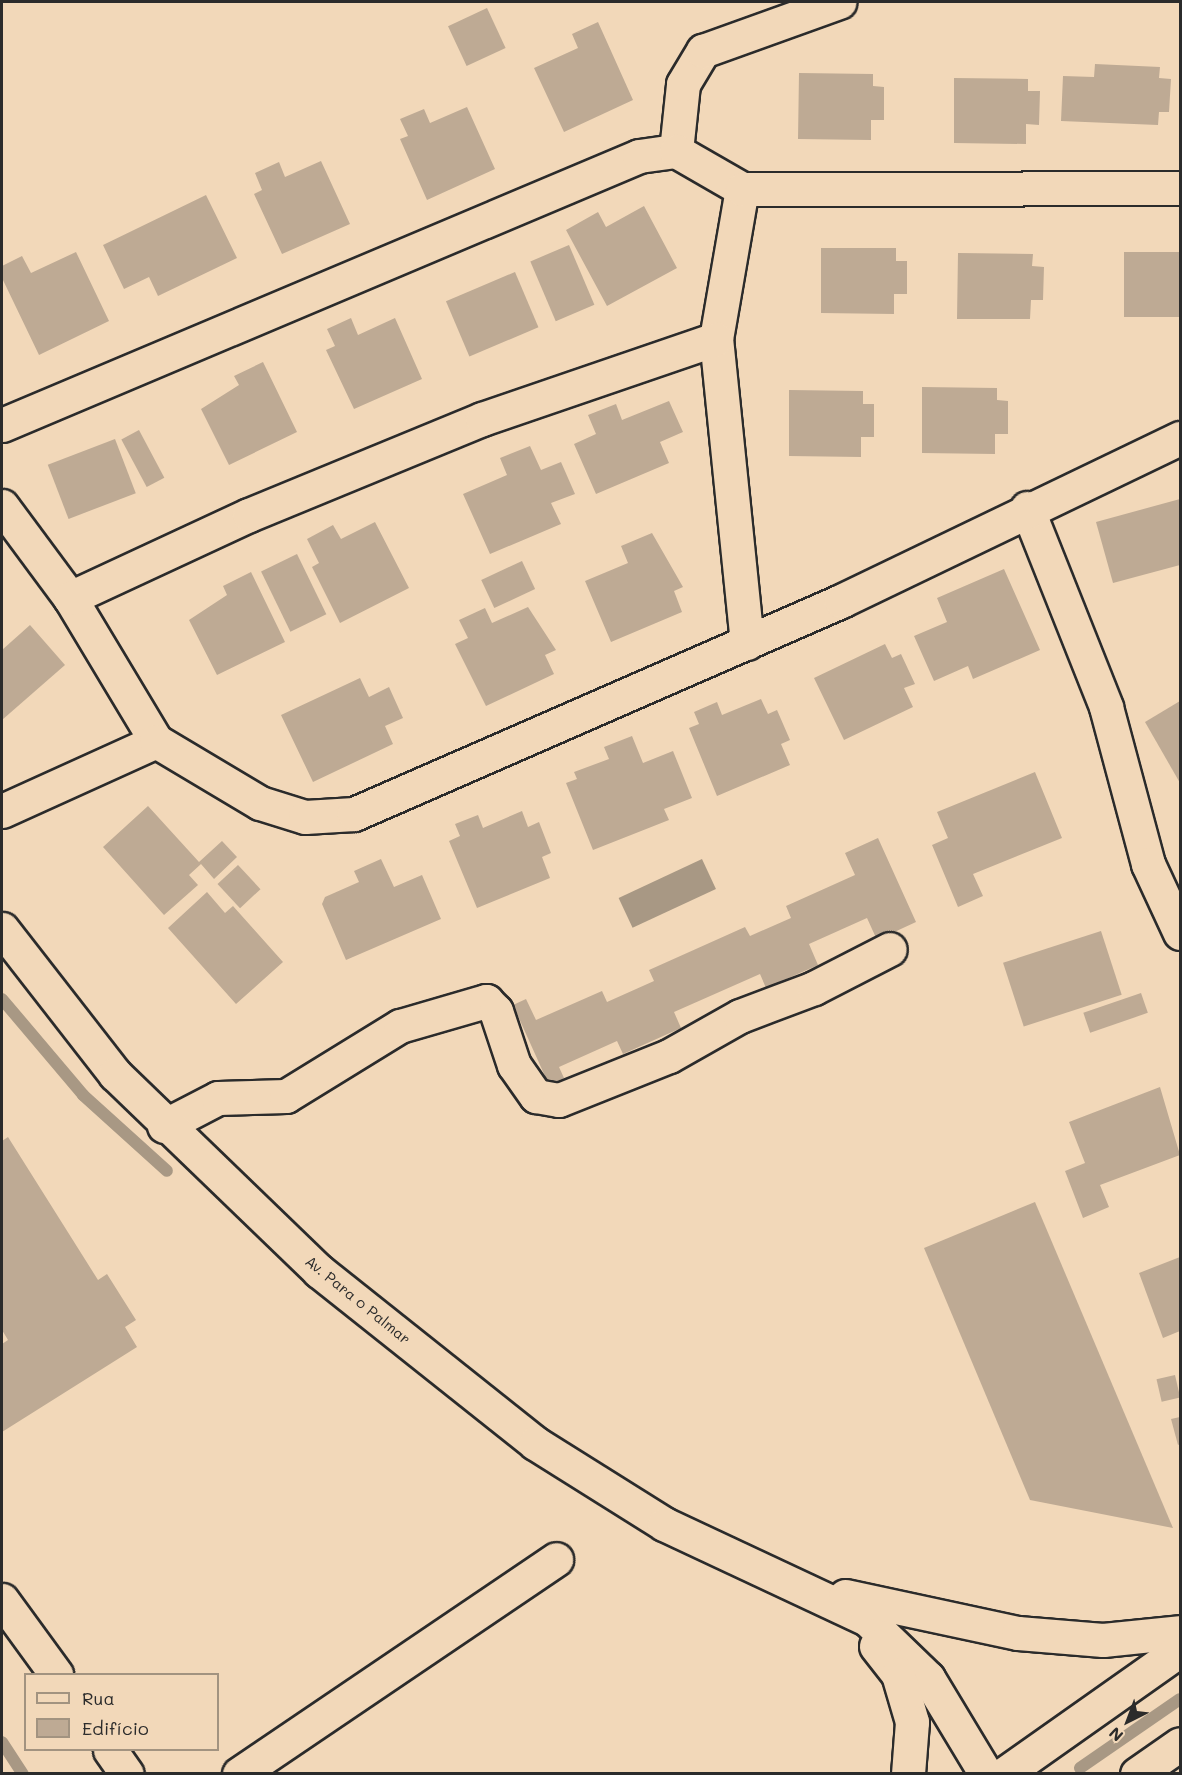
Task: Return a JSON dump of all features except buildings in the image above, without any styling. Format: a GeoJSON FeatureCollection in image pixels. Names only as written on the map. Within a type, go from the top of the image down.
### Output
{"type":"FeatureCollection","features":[{"type":"Feature","properties":{"kind":"street"},"geometry":{"type":"LineString","coordinates":[[676,151],[683,84],[703,51],[839,2]]}},
{"type":"Feature","properties":{"kind":"street"},"geometry":{"type":"LineString","coordinates":[[2,425],[558,188],[639,156],[676,151],[742,189],[1180,188]]}},
{"type":"Feature","properties":{"kind":"street"},"geometry":{"type":"LineString","coordinates":[[742,189],[716,339],[747,643]]}},
{"type":"Feature","properties":{"kind":"street"},"geometry":{"type":"LineString","coordinates":[[70,598],[249,515],[482,419],[716,339]]}},
{"type":"Feature","properties":{"kind":"street"},"geometry":{"type":"LineString","coordinates":[[2,506],[70,598],[156,741],[260,803],[304,817],[354,814],[747,643],[1180,438]]}},
{"type":"Feature","properties":{"kind":"street"},"geometry":{"type":"LineString","coordinates":[[1028,508],[1106,707],[1148,864],[1180,933]]}},
{"type":"Feature","properties":{"kind":"street"},"geometry":{"type":"LineString","coordinates":[[2,811],[156,741]]}},
{"type":"Feature","properties":{"kind":"street","name":"Av. Para o Palmar"},"geometry":{"type":"LineString","coordinates":[[2,928],[115,1074],[164,1126],[319,1271],[535,1443],[664,1524],[788,1581]]}},
{"type":"Feature","properties":{"kind":"street"},"geometry":{"type":"LineString","coordinates":[[164,1126],[218,1098],[286,1095],[400,1026],[486,1001],[496,1011],[514,1065],[536,1096],[559,1100],[669,1056],[740,1016],[814,988],[890,949]]}},
{"type":"Feature","properties":{"kind":"street"},"geometry":{"type":"LineString","coordinates":[[239,1773],[556,1558]]}},
{"type":"Feature","properties":{"kind":"street"},"geometry":{"type":"LineString","coordinates":[[788,1581],[932,1618],[1018,1633],[1103,1640],[1180,1632]]}},
{"type":"Feature","properties":{"kind":"street"},"geometry":{"type":"LineString","coordinates":[[788,1581],[846,1615],[898,1674],[912,1722],[908,1773]]}},
{"type":"Feature","properties":{"kind":"street"},"geometry":{"type":"LineString","coordinates":[[788,1581],[867,1619],[899,1646],[928,1678],[986,1773]]}},
{"type":"Feature","properties":{"kind":"street"},"geometry":{"type":"LineString","coordinates":[[2,1600],[55,1673]]}},
{"type":"Feature","properties":{"kind":"street"},"geometry":{"type":"LineString","coordinates":[[1005,1773],[1180,1650]]}},
{"type":"Feature","properties":{"kind":"street"},"geometry":{"type":"LineString","coordinates":[[1137,1773],[1180,1744]]}},
{"type":"Feature","properties":{"kind":"street"},"geometry":{"type":"LineString","coordinates":[[111,1751],[127,1773]]}},
{"type":"Feature","properties":{"kind":"shaded area"},"geometry":{"type":"Polygon","coordinates":[[[702,859],[716,889],[633,928],[619,898],[702,859]]]}},
{"type":"Feature","properties":{"kind":"waterway"},"geometry":{"type":"LineString","coordinates":[[2,999],[83,1095],[167,1171]]}},
{"type":"Feature","properties":{"kind":"waterway"},"geometry":{"type":"LineString","coordinates":[[1080,1768],[1180,1699]]}},
{"type":"Feature","properties":{"kind":"waterway"},"geometry":{"type":"LineString","coordinates":[[2,1742],[23,1774]]}}]}
